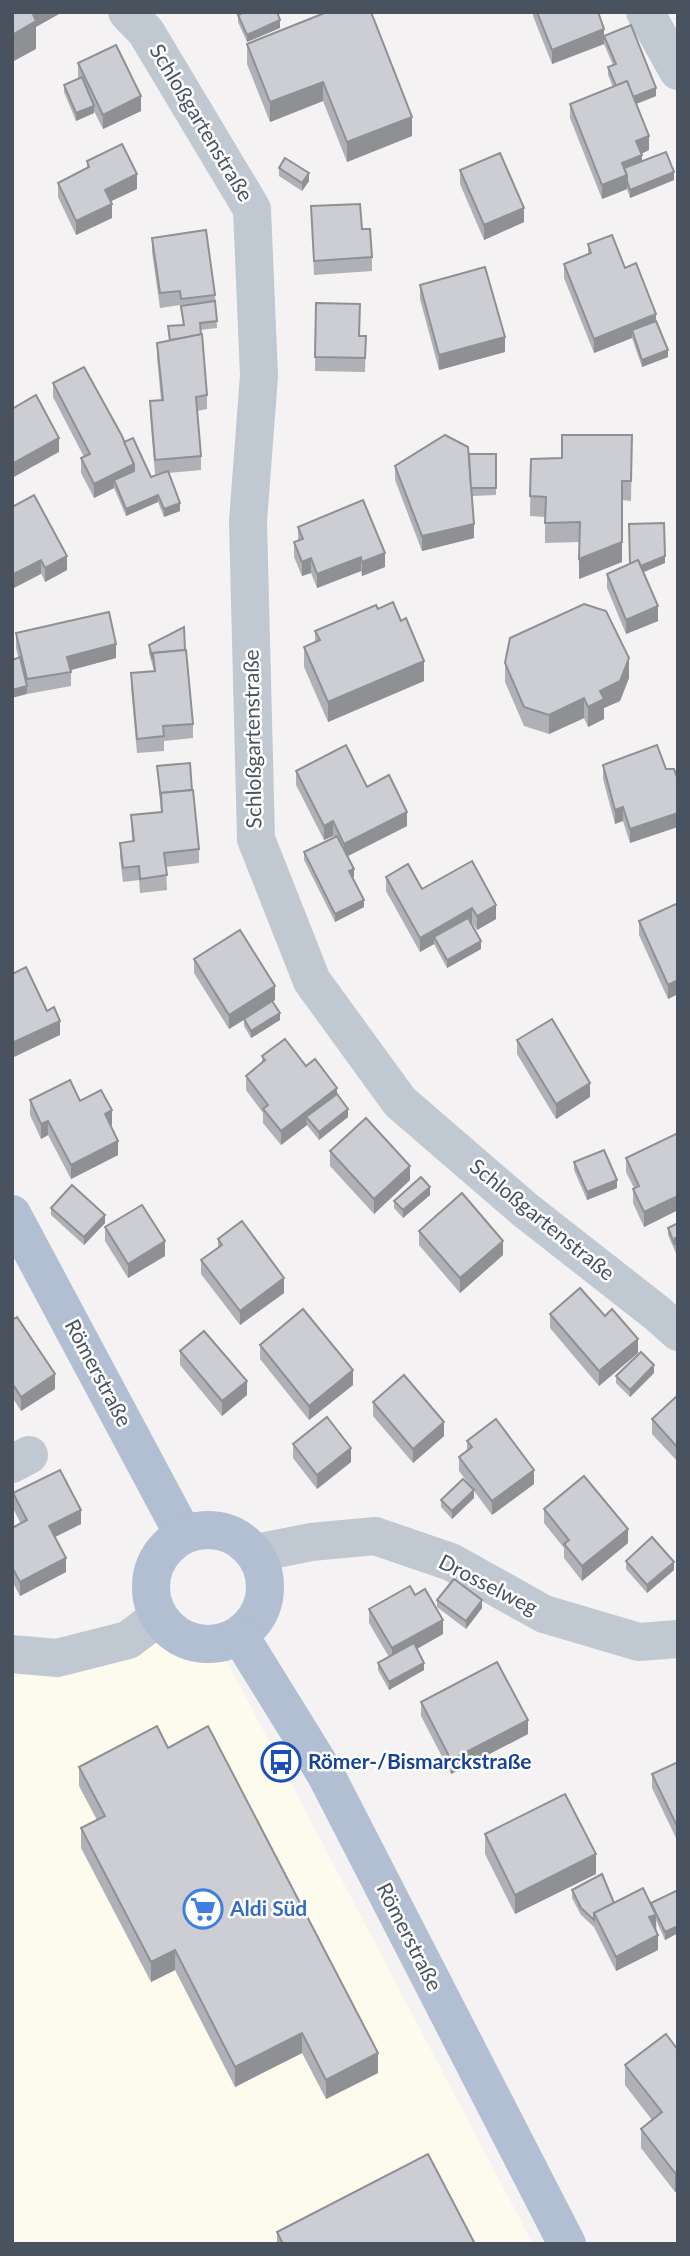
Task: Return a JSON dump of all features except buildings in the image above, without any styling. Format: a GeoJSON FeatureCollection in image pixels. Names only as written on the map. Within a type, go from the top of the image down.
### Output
{"type":"FeatureCollection","features":[{"type":"Feature","properties":{"kind":"main road","name":"Römerstraße"},"geometry":{"type":"LineString","coordinates":[[12,1214],[183,1534]]}},
{"type":"Feature","properties":{"kind":"main road"},"geometry":{"type":"LineString","coordinates":[[206,1528],[227,1532],[256,1553],[266,1580],[260,1615],[240,1636],[215,1646],[185,1642],[157,1618],[149,1583],[162,1551],[183,1534],[206,1528]]}},
{"type":"Feature","properties":{"kind":"main road","name":"Römerstraße"},"geometry":{"type":"LineString","coordinates":[[240,1636],[326,1775],[567,2244]]}},
{"type":"Feature","properties":{"kind":"street","name":"Schloßgartenstraße"},"geometry":{"type":"LineString","coordinates":[[127,12],[146,33],[252,209],[258,376],[248,521],[256,839],[312,981],[400,1102],[524,1209],[678,1332]]}},
{"type":"Feature","properties":{"kind":"street"},"geometry":{"type":"LineString","coordinates":[[645,12],[678,71]]}},
{"type":"Feature","properties":{"kind":"street","name":"Drosselweg"},"geometry":{"type":"LineString","coordinates":[[256,1553],[311,1542],[375,1536],[451,1562],[544,1614],[639,1642],[678,1639]]}},
{"type":"Feature","properties":{"kind":"street"},"geometry":{"type":"LineString","coordinates":[[12,1654],[57,1658],[128,1640],[157,1618]]}},
{"type":"Feature","properties":{"kind":"shaded area"},"geometry":{"type":"Polygon","coordinates":[[[210,1629],[533,2244],[12,2244],[12,1678],[210,1629]]]}},
{"type":"Feature","properties":{"kind":"place","name":"Römer-/Bismarckstraße"},"geometry":{"type":"Point","coordinates":[281,1762]}},
{"type":"Feature","properties":{"kind":"place","name":"Aldi Süd"},"geometry":{"type":"Point","coordinates":[203,1909]}}]}
